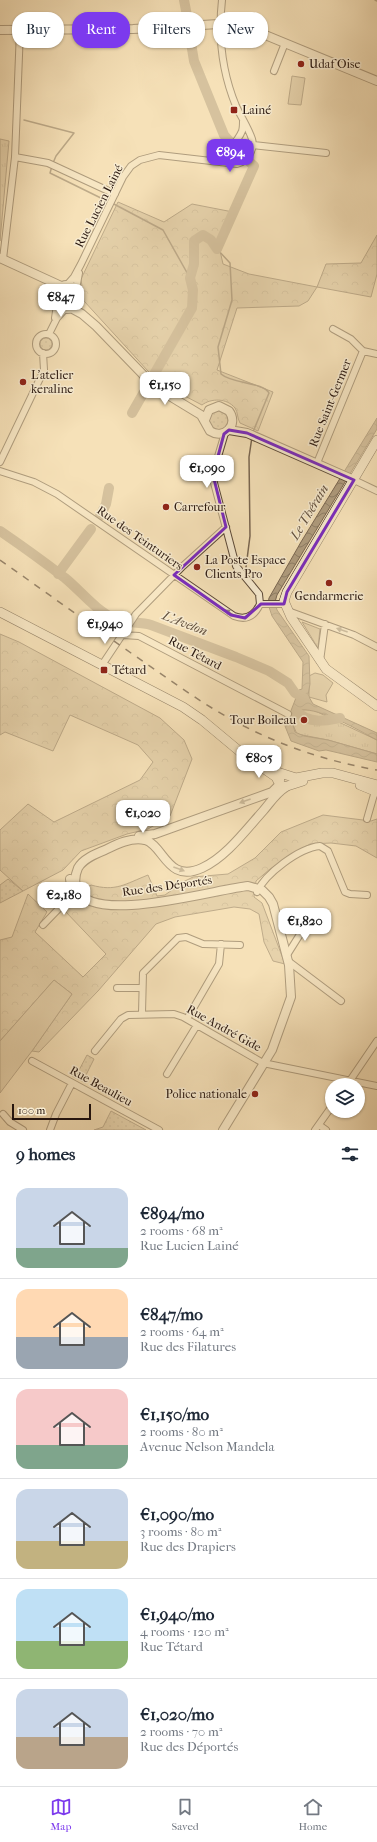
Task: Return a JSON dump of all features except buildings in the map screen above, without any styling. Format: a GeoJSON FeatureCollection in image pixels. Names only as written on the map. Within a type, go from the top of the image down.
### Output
{"type":"FeatureCollection","features":[{"type":"Feature","properties":{"kind":"main road"},"geometry":{"type":"LineString","coordinates":[[377,440],[352,479],[287,592],[283,607],[328,671],[377,706]]}},
{"type":"Feature","properties":{"kind":"main road"},"geometry":{"type":"LineString","coordinates":[[0,612],[183,707],[255,763],[284,781]]}},
{"type":"Feature","properties":{"kind":"main road","name":"Rue des Déportés"},"geometry":{"type":"LineString","coordinates":[[284,781],[318,776],[329,776],[376,789]]}},
{"type":"Feature","properties":{"kind":"street"},"geometry":{"type":"LineString","coordinates":[[221,12],[222,0]]}},
{"type":"Feature","properties":{"kind":"street"},"geometry":{"type":"LineString","coordinates":[[64,29],[148,28],[213,24]]}},
{"type":"Feature","properties":{"kind":"street"},"geometry":{"type":"LineString","coordinates":[[0,30],[12,30]]}},
{"type":"Feature","properties":{"kind":"street"},"geometry":{"type":"LineString","coordinates":[[268,36],[377,81]]}},
{"type":"Feature","properties":{"kind":"street"},"geometry":{"type":"LineString","coordinates":[[274,71],[285,43]]}},
{"type":"Feature","properties":{"kind":"street"},"geometry":{"type":"LineString","coordinates":[[19,48],[15,157],[2,259],[40,278],[76,289],[78,300],[75,305],[68,309],[54,323]]}},
{"type":"Feature","properties":{"kind":"street"},"geometry":{"type":"LineString","coordinates":[[222,48],[224,71],[230,90],[251,137],[253,145],[326,153]]}},
{"type":"Feature","properties":{"kind":"street"},"geometry":{"type":"LineString","coordinates":[[210,161],[219,159],[235,141],[243,127],[242,118]]}},
{"type":"Feature","properties":{"kind":"street"},"geometry":{"type":"LineString","coordinates":[[239,135],[245,133],[251,137]]}},
{"type":"Feature","properties":{"kind":"street","name":"Rue Lucien Lainé"},"geometry":{"type":"LineString","coordinates":[[64,285],[72,280],[129,168],[138,161],[146,157],[159,155],[240,164],[246,158],[253,145]]}},
{"type":"Feature","properties":{"kind":"street"},"geometry":{"type":"LineString","coordinates":[[228,149],[227,155],[232,164]]}},
{"type":"Feature","properties":{"kind":"street"},"geometry":{"type":"LineString","coordinates":[[15,157],[39,160],[52,165],[114,197]]}},
{"type":"Feature","properties":{"kind":"street","name":"Rue Lucien Lainé"},"geometry":{"type":"LineString","coordinates":[[76,289],[81,264]]}},
{"type":"Feature","properties":{"kind":"street"},"geometry":{"type":"LineString","coordinates":[[40,278],[55,294],[57,305],[54,323],[49,334]]}},
{"type":"Feature","properties":{"kind":"street"},"geometry":{"type":"LineString","coordinates":[[55,294],[64,285]]}},
{"type":"Feature","properties":{"kind":"street"},"geometry":{"type":"LineString","coordinates":[[78,300],[96,326]]}},
{"type":"Feature","properties":{"kind":"street"},"geometry":{"type":"LineString","coordinates":[[57,305],[82,314],[96,326],[155,387],[200,414],[205,420],[207,428],[214,433],[219,442],[220,451]]}},
{"type":"Feature","properties":{"kind":"street"},"geometry":{"type":"LineString","coordinates":[[333,329],[351,339],[363,350],[377,354]]}},
{"type":"Feature","properties":{"kind":"street"},"geometry":{"type":"LineString","coordinates":[[0,462],[44,370],[43,353],[37,348],[36,340],[41,335],[49,334],[55,339],[55,347],[51,352],[43,353]]}},
{"type":"Feature","properties":{"kind":"street","name":"Rue Saint-Germer"},"geometry":{"type":"LineString","coordinates":[[317,463],[363,350]]}},
{"type":"Feature","properties":{"kind":"street"},"geometry":{"type":"LineString","coordinates":[[187,406],[198,410],[209,410],[216,407],[223,407],[230,412],[232,419],[238,427],[377,491]]}},
{"type":"Feature","properties":{"kind":"street"},"geometry":{"type":"LineString","coordinates":[[205,420],[209,410]]}},
{"type":"Feature","properties":{"kind":"street"},"geometry":{"type":"LineString","coordinates":[[232,419],[213,475],[236,566],[259,594],[264,604],[283,607],[354,635],[377,647]]}},
{"type":"Feature","properties":{"kind":"street"},"geometry":{"type":"LineString","coordinates":[[214,433],[227,431],[251,434]]}},
{"type":"Feature","properties":{"kind":"street","name":"Rue des Teinturiers"},"geometry":{"type":"LineString","coordinates":[[0,471],[34,482],[57,494],[231,615],[239,618],[245,618],[252,615],[264,604]]}},
{"type":"Feature","properties":{"kind":"street"},"geometry":{"type":"LineString","coordinates":[[102,665],[134,617],[174,575],[226,527]]}},
{"type":"Feature","properties":{"kind":"street"},"geometry":{"type":"LineString","coordinates":[[320,660],[324,624]]}},
{"type":"Feature","properties":{"kind":"street","name":"Rue Tétard"},"geometry":{"type":"LineString","coordinates":[[123,635],[139,636],[288,714]]}},
{"type":"Feature","properties":{"kind":"street"},"geometry":{"type":"LineString","coordinates":[[43,925],[73,894],[70,883],[71,874],[80,858],[127,837],[155,834],[263,795],[275,790],[284,781]]}},
{"type":"Feature","properties":{"kind":"street","name":"Rue des Déportés"},"geometry":{"type":"LineString","coordinates":[[257,890],[244,887],[130,906],[94,902],[83,897],[78,892],[75,883],[76,872],[81,864],[90,857],[127,841],[143,840],[151,843],[164,860],[175,868],[186,871],[200,869],[212,863],[237,840],[269,803],[284,781]]}},
{"type":"Feature","properties":{"kind":"street"},"geometry":{"type":"LineString","coordinates":[[367,819],[376,789]]}},
{"type":"Feature","properties":{"kind":"street"},"geometry":{"type":"LineString","coordinates":[[263,795],[269,797],[269,803]]}},
{"type":"Feature","properties":{"kind":"street"},"geometry":{"type":"LineString","coordinates":[[151,843],[151,838],[155,834]]}},
{"type":"Feature","properties":{"kind":"street"},"geometry":{"type":"LineString","coordinates":[[224,1130],[272,1050],[290,1001],[292,988],[287,958],[273,904],[267,895],[257,890],[269,875],[302,852],[317,846],[326,849],[345,892],[350,894],[367,895]]}},
{"type":"Feature","properties":{"kind":"street","name":"Rue des Déportés"},"geometry":{"type":"LineString","coordinates":[[73,894],[81,902],[90,906],[123,910],[146,908],[243,891],[257,890]]}},
{"type":"Feature","properties":{"kind":"street"},"geometry":{"type":"LineString","coordinates":[[287,958],[309,920]]}},
{"type":"Feature","properties":{"kind":"street"},"geometry":{"type":"LineString","coordinates":[[142,1013],[143,973],[178,938],[186,937],[200,943],[240,945]]}},
{"type":"Feature","properties":{"kind":"street"},"geometry":{"type":"LineString","coordinates":[[187,1019],[219,964],[221,944]]}},
{"type":"Feature","properties":{"kind":"street"},"geometry":{"type":"LineString","coordinates":[[287,958],[341,1001]]}},
{"type":"Feature","properties":{"kind":"street"},"geometry":{"type":"LineString","coordinates":[[117,988],[142,988]]}},
{"type":"Feature","properties":{"kind":"street","name":"Rue André Gide"},"geometry":{"type":"LineString","coordinates":[[95,1051],[123,1017],[130,1014],[142,1013],[174,1014],[198,1025],[263,1063],[327,1078]]}},
{"type":"Feature","properties":{"kind":"street"},"geometry":{"type":"LineString","coordinates":[[167,1074],[198,1025]]}},
{"type":"Feature","properties":{"kind":"street"},"geometry":{"type":"LineString","coordinates":[[351,1078],[377,1041]]}},
{"type":"Feature","properties":{"kind":"street","name":"Rue Beaulieu"},"geometry":{"type":"LineString","coordinates":[[32,1061],[159,1130]]}},
{"type":"Feature","properties":{"kind":"street"},"geometry":{"type":"LineString","coordinates":[[50,1130],[56,1114],[72,1083]]}},
{"type":"Feature","properties":{"kind":"street","name":"Rue André Gide"},"geometry":{"type":"LineString","coordinates":[[365,1085],[377,1086]]}},
{"type":"Feature","properties":{"kind":"street"},"geometry":{"type":"LineString","coordinates":[[3,1114],[10,1122],[23,1130]]}},
{"type":"Feature","properties":{"kind":"street"},"geometry":{"type":"LineString","coordinates":[[325,1116],[317,1128],[326,1130]]}},
{"type":"Feature","properties":{"kind":"highlighted area"},"geometry":{"type":"Polygon","coordinates":[[[229,430],[247,433],[354,480],[287,592],[284,604],[261,604],[245,618],[231,615],[174,575],[226,527],[213,475],[224,434],[229,430]]]}},
{"type":"Feature","properties":{"kind":"green space"},"geometry":{"type":"Polygon","coordinates":[[[292,76],[305,78],[301,105],[288,104],[292,76]]]}},
{"type":"Feature","properties":{"kind":"green space"},"geometry":{"type":"Polygon","coordinates":[[[0,139],[9,141],[0,241],[0,139]]]}},
{"type":"Feature","properties":{"kind":"green space"},"geometry":{"type":"Polygon","coordinates":[[[118,202],[164,222],[192,204],[233,212],[219,246],[223,264],[249,274],[317,287],[308,301],[299,306],[237,308],[217,370],[273,392],[258,431],[240,423],[235,408],[228,402],[214,400],[202,405],[158,382],[84,301],[81,279],[118,202]]]}},
{"type":"Feature","properties":{"kind":"green space"},"geometry":{"type":"Polygon","coordinates":[[[377,235],[377,274],[371,297],[317,287],[326,264],[361,263],[377,235]]]}},
{"type":"Feature","properties":{"kind":"green space"},"geometry":{"type":"Polygon","coordinates":[[[66,288],[72,291],[75,297],[72,303],[66,306],[60,303],[57,297],[60,291],[66,288]]]}},
{"type":"Feature","properties":{"kind":"green space"},"geometry":{"type":"Polygon","coordinates":[[[44,338],[48,338],[52,344],[48,350],[44,350],[40,346],[40,342],[44,338]]]}},
{"type":"Feature","properties":{"kind":"green space"},"geometry":{"type":"Polygon","coordinates":[[[221,410],[228,416],[228,425],[223,430],[212,429],[207,421],[211,412],[221,410]]]}},
{"type":"Feature","properties":{"kind":"green space"},"geometry":{"type":"Polygon","coordinates":[[[302,622],[320,629],[318,648],[302,622]]]}},
{"type":"Feature","properties":{"kind":"green space"},"geometry":{"type":"Polygon","coordinates":[[[0,634],[19,642],[160,718],[184,740],[192,759],[170,816],[148,829],[127,834],[81,851],[63,870],[23,891],[0,870],[0,830],[28,804],[54,822],[140,780],[153,762],[138,745],[70,715],[53,751],[5,732],[0,735],[0,634]]]}},
{"type":"Feature","properties":{"kind":"green space"},"geometry":{"type":"Polygon","coordinates":[[[315,673],[323,675],[333,683],[326,695],[327,702],[309,697],[309,676],[315,673]]]}},
{"type":"Feature","properties":{"kind":"green space"},"geometry":{"type":"Polygon","coordinates":[[[311,709],[377,740],[377,754],[328,740],[297,734],[293,725],[301,710],[311,709]]]}},
{"type":"Feature","properties":{"kind":"green space"},"geometry":{"type":"Polygon","coordinates":[[[323,815],[371,821],[377,819],[377,858],[356,846],[331,843],[310,844],[270,869],[256,881],[254,897],[262,903],[285,964],[273,961],[264,942],[259,914],[250,909],[234,907],[175,917],[156,924],[98,991],[39,1052],[32,1051],[72,994],[54,980],[0,1041],[0,940],[12,937],[28,894],[47,912],[35,932],[83,977],[106,954],[64,910],[85,889],[91,885],[107,888],[120,886],[148,875],[157,896],[165,895],[183,882],[193,877],[228,874],[255,858],[281,832],[323,815]]]}},
{"type":"Feature","properties":{"kind":"green space"},"geometry":{"type":"Polygon","coordinates":[[[8,879],[23,891],[0,903],[0,885],[8,879]]]}},
{"type":"Feature","properties":{"kind":"green space"},"geometry":{"type":"Polygon","coordinates":[[[54,980],[72,994],[0,1093],[0,1041],[54,980]]]}},
{"type":"Feature","properties":{"kind":"green space"},"geometry":{"type":"Polygon","coordinates":[[[87,1055],[94,1059],[84,1079],[86,1083],[72,1076],[77,1074],[87,1055]]]}},
{"type":"Feature","properties":{"kind":"green space"},"geometry":{"type":"Polygon","coordinates":[[[111,1111],[146,1130],[94,1130],[103,1127],[111,1111]]]}},
{"type":"Feature","properties":{"kind":"water"},"geometry":{"type":"Polygon","coordinates":[[[377,418],[377,429],[277,595],[275,602],[277,610],[309,656],[310,684],[308,695],[313,704],[377,733],[377,740],[339,720],[319,712],[309,710],[301,710],[293,725],[295,732],[304,736],[328,740],[377,754],[377,762],[326,750],[319,751],[291,741],[285,726],[299,690],[302,689],[303,662],[272,616],[268,604],[269,598],[301,542],[377,418]]]}},
{"type":"Feature","properties":{"kind":"waterway"},"geometry":{"type":"LineString","coordinates":[[184,0],[186,12]]}},
{"type":"Feature","properties":{"kind":"waterway"},"geometry":{"type":"LineString","coordinates":[[132,413],[192,308],[193,290],[190,278],[194,264],[194,241],[203,235],[211,240],[217,249],[254,166],[224,135],[194,61],[192,48]]}},
{"type":"Feature","properties":{"kind":"waterway"},"geometry":{"type":"LineString","coordinates":[[24,120],[74,133],[56,156],[53,163]]}},
{"type":"Feature","properties":{"kind":"waterway"},"geometry":{"type":"LineString","coordinates":[[52,166],[50,173],[109,202]]}},
{"type":"Feature","properties":{"kind":"waterway"},"geometry":{"type":"LineString","coordinates":[[112,203],[163,230],[190,278]]}},
{"type":"Feature","properties":{"kind":"waterway"},"geometry":{"type":"LineString","coordinates":[[217,249],[230,263],[232,300],[218,347],[221,374],[232,380],[261,387],[266,389],[269,393],[253,432]]}},
{"type":"Feature","properties":{"kind":"waterway"},"geometry":{"type":"LineString","coordinates":[[246,567],[250,536],[249,457],[252,437]]}},
{"type":"Feature","properties":{"kind":"waterway"},"geometry":{"type":"LineString","coordinates":[[100,516],[106,504],[109,488]]}},
{"type":"Feature","properties":{"kind":"waterway"},"geometry":{"type":"LineString","coordinates":[[58,574],[91,529]]}},
{"type":"Feature","properties":{"kind":"waterway","name":"L'Avelon"},"geometry":{"type":"LineString","coordinates":[[0,531],[65,578],[101,611],[115,619],[119,621],[151,625],[236,657],[269,671],[288,683],[295,693],[304,698]]}},
{"type":"Feature","properties":{"kind":"waterway","name":"Le Thérain"},"geometry":{"type":"LineString","coordinates":[[297,712],[302,716],[317,721],[340,718]]}},
{"type":"Feature","properties":{"kind":"railway"},"geometry":{"type":"LineString","coordinates":[[0,560],[179,687],[229,718],[282,744],[338,762],[377,770]]}},
{"type":"Feature","properties":{"kind":"place","name":"Udaf Oise"},"geometry":{"type":"Point","coordinates":[301,64]}},
{"type":"Feature","properties":{"kind":"place","name":"Lainé"},"geometry":{"type":"Point","coordinates":[234,110]}},
{"type":"Feature","properties":{"kind":"place","name":"L'atelier keraline"},"geometry":{"type":"Point","coordinates":[23,382]}},
{"type":"Feature","properties":{"kind":"place","name":"Carrefour"},"geometry":{"type":"Point","coordinates":[166,507]}},
{"type":"Feature","properties":{"kind":"place","name":"La Poste Espace Clients Pro"},"geometry":{"type":"Point","coordinates":[197,567]}},
{"type":"Feature","properties":{"kind":"place","name":"Gendarmerie"},"geometry":{"type":"Point","coordinates":[329,583]}},
{"type":"Feature","properties":{"kind":"place","name":"Tétard"},"geometry":{"type":"Point","coordinates":[104,670]}},
{"type":"Feature","properties":{"kind":"place","name":"Tour Boileau"},"geometry":{"type":"Point","coordinates":[304,720]}},
{"type":"Feature","properties":{"kind":"place","name":"Police nationale"},"geometry":{"type":"Point","coordinates":[255,1094]}}]}
